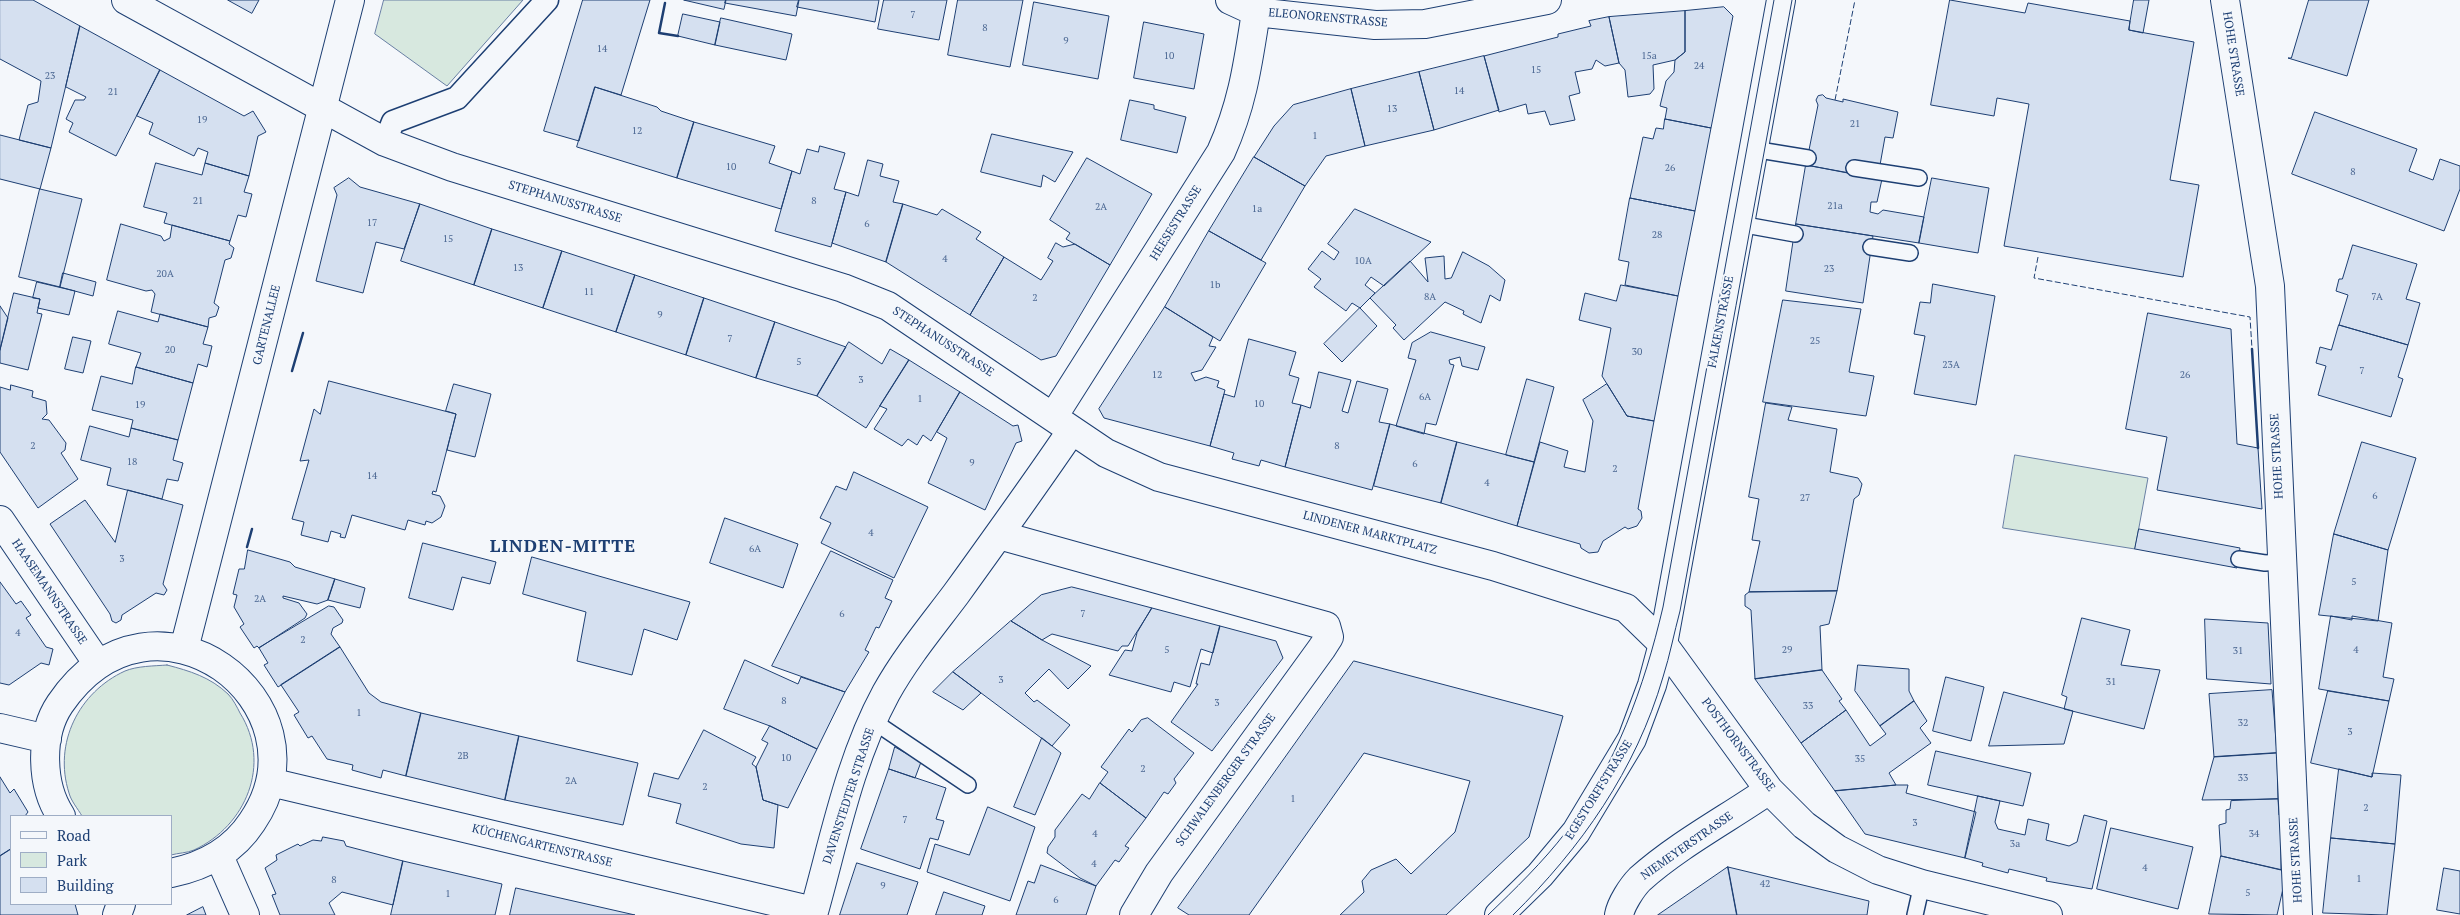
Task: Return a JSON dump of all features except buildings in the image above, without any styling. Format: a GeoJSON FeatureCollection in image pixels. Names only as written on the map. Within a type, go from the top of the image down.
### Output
{"type":"FeatureCollection","features":[{"type":"Feature","properties":{"kind":"street","name":"STEPHANUSSTRASSE"},"geometry":{"type":"LineString","coordinates":[[126,0],[386,142],[452,167],[843,288],[888,306],[1009,386]]}},
{"type":"Feature","properties":{"kind":"street","name":"GARTENALLEE"},"geometry":{"type":"LineString","coordinates":[[184,650],[350,0]]}},
{"type":"Feature","properties":{"kind":"street"},"geometry":{"type":"LineString","coordinates":[[386,142],[393,122],[457,98],[547,0]]}},
{"type":"Feature","properties":{"kind":"street","name":"ELEONORENSTRASSE"},"geometry":{"type":"LineString","coordinates":[[1230,0],[1256,12],[1375,25],[1425,24],[1547,0]]}},
{"type":"Feature","properties":{"kind":"street","name":"FALKENSTRASSE"},"geometry":{"type":"LineString","coordinates":[[1663,644],[1781,0]]}},
{"type":"Feature","properties":{"kind":"street","name":"HOHE STRASSE"},"geometry":{"type":"LineString","coordinates":[[2225,0],[2270,286],[2298,915]]}},
{"type":"Feature","properties":{"kind":"street","name":"HEESESTRASSE"},"geometry":{"type":"LineString","coordinates":[[1062,424],[1221,152],[1235,120],[1244,88],[1256,12]]}},
{"type":"Feature","properties":{"kind":"street","name":"LINDENER MARKTPLATZ"},"geometry":{"type":"LineString","coordinates":[[1009,386],[1106,453],[1159,476],[1493,566],[1626,608],[1663,644]]}},
{"type":"Feature","properties":{"kind":"street"},"geometry":{"type":"LineString","coordinates":[[999,535],[1062,424]]}},
{"type":"Feature","properties":{"kind":"street","name":"HAASEMANNSTRASSE"},"geometry":{"type":"LineString","coordinates":[[0,520],[98,664]]}},
{"type":"Feature","properties":{"kind":"street","name":"SCHWALENBERGER STRASSE"},"geometry":{"type":"LineString","coordinates":[[999,535],[1326,626],[1328,637],[1322,648],[1159,873],[1134,915]]}},
{"type":"Feature","properties":{"kind":"street","name":"DAVENSTEDTER STRASSE"},"geometry":{"type":"LineString","coordinates":[[813,913],[841,811],[873,721],[887,692],[916,645],[999,535]]}},
{"type":"Feature","properties":{"kind":"street","name":"POSTHORNSTRASSE"},"geometry":{"type":"LineString","coordinates":[[1663,644],[1769,790],[1804,825],[1837,849],[1878,870],[1922,884],[2048,915]]}},
{"type":"Feature","properties":{"kind":"street","name":"EGESTORFFSTRASSE"},"geometry":{"type":"LineString","coordinates":[[1499,915],[1540,875],[1581,824],[1632,739],[1652,685],[1663,644]]}},
{"type":"Feature","properties":{"kind":"street"},"geometry":{"type":"LineString","coordinates":[[60,815],[55,807],[46,774],[47,739],[61,703],[74,684],[98,664],[125,651],[155,646],[184,650],[211,659],[235,676],[254,698],[266,724],[272,753],[270,782],[260,811],[243,836],[219,856],[192,869],[172,872]]}},
{"type":"Feature","properties":{"kind":"street"},"geometry":{"type":"LineString","coordinates":[[0,728],[47,739]]}},
{"type":"Feature","properties":{"kind":"street","name":"KÜCHENGARTENSTRASSE"},"geometry":{"type":"LineString","coordinates":[[270,782],[813,913]]}},
{"type":"Feature","properties":{"kind":"street","name":"NIEMEYERSTRASSE"},"geometry":{"type":"LineString","coordinates":[[1619,915],[1620,908],[1639,880],[1675,853],[1769,790]]}},
{"type":"Feature","properties":{"kind":"street"},"geometry":{"type":"LineString","coordinates":[[219,856],[245,915]]}},
{"type":"Feature","properties":{"kind":"lane"},"geometry":{"type":"LineString","coordinates":[[1753,149],[1808,158]]}},
{"type":"Feature","properties":{"kind":"lane"},"geometry":{"type":"LineString","coordinates":[[1854,168],[1919,178]]}},
{"type":"Feature","properties":{"kind":"lane"},"geometry":{"type":"LineString","coordinates":[[1740,224],[1795,234]]}},
{"type":"Feature","properties":{"kind":"lane"},"geometry":{"type":"LineString","coordinates":[[1871,247],[1910,253]]}},
{"type":"Feature","properties":{"kind":"lane"},"geometry":{"type":"LineString","coordinates":[[2239,559],[2266,563],[2282,562]]}},
{"type":"Feature","properties":{"kind":"lane"},"geometry":{"type":"LineString","coordinates":[[873,721],[968,785]]}},
{"type":"Feature","properties":{"kind":"lane"},"geometry":{"type":"LineString","coordinates":[[1915,915],[1922,884]]}},
{"type":"Feature","properties":{"kind":"green space"},"geometry":{"type":"Polygon","coordinates":[[[384,0],[523,0],[447,86],[375,34],[384,0]]]}},
{"type":"Feature","properties":{"kind":"green space"},"geometry":{"type":"Polygon","coordinates":[[[2015,455],[2148,478],[2135,549],[2003,528],[2015,455]]]}},
{"type":"Feature","properties":{"kind":"green space"},"geometry":{"type":"Polygon","coordinates":[[[167,665],[199,675],[214,683],[232,698],[249,733],[254,753],[253,772],[248,792],[240,810],[228,826],[212,839],[188,852],[172,855],[172,815],[81,815],[69,793],[65,774],[65,756],[68,738],[74,721],[83,706],[109,680],[125,671],[140,667],[167,665]]]}},
{"type":"Feature","properties":{"kind":"tram line"},"geometry":{"type":"LineString","coordinates":[[1488,915],[1548,854],[1584,806],[1614,753],[1647,667],[1663,607],[1774,0]]}},
{"type":"Feature","properties":{"kind":"tram line"},"geometry":{"type":"LineString","coordinates":[[1513,915],[1561,863],[1583,835],[1622,776],[1652,711],[1668,661],[1680,611],[1792,0]]}},
{"type":"Feature","properties":{"kind":"fence"},"geometry":{"type":"LineString","coordinates":[[1835,100],[1855,0]]}},
{"type":"Feature","properties":{"kind":"fence"},"geometry":{"type":"LineString","coordinates":[[2038,257],[2034,278],[2250,317],[2252,349]]}},
{"type":"Feature","properties":{"kind":"wall"},"geometry":{"type":"LineString","coordinates":[[665,3],[659,33],[678,36]]}},
{"type":"Feature","properties":{"kind":"wall"},"geometry":{"type":"LineString","coordinates":[[292,371],[303,333]]}},
{"type":"Feature","properties":{"kind":"wall"},"geometry":{"type":"LineString","coordinates":[[2252,349],[2258,448]]}},
{"type":"Feature","properties":{"kind":"wall"},"geometry":{"type":"LineString","coordinates":[[247,547],[252,529]]}},
{"type":"Feature","properties":{"kind":"district","name":"LINDEN-MITTE"},"geometry":{"type":"Point","coordinates":[563,547]}}]}
